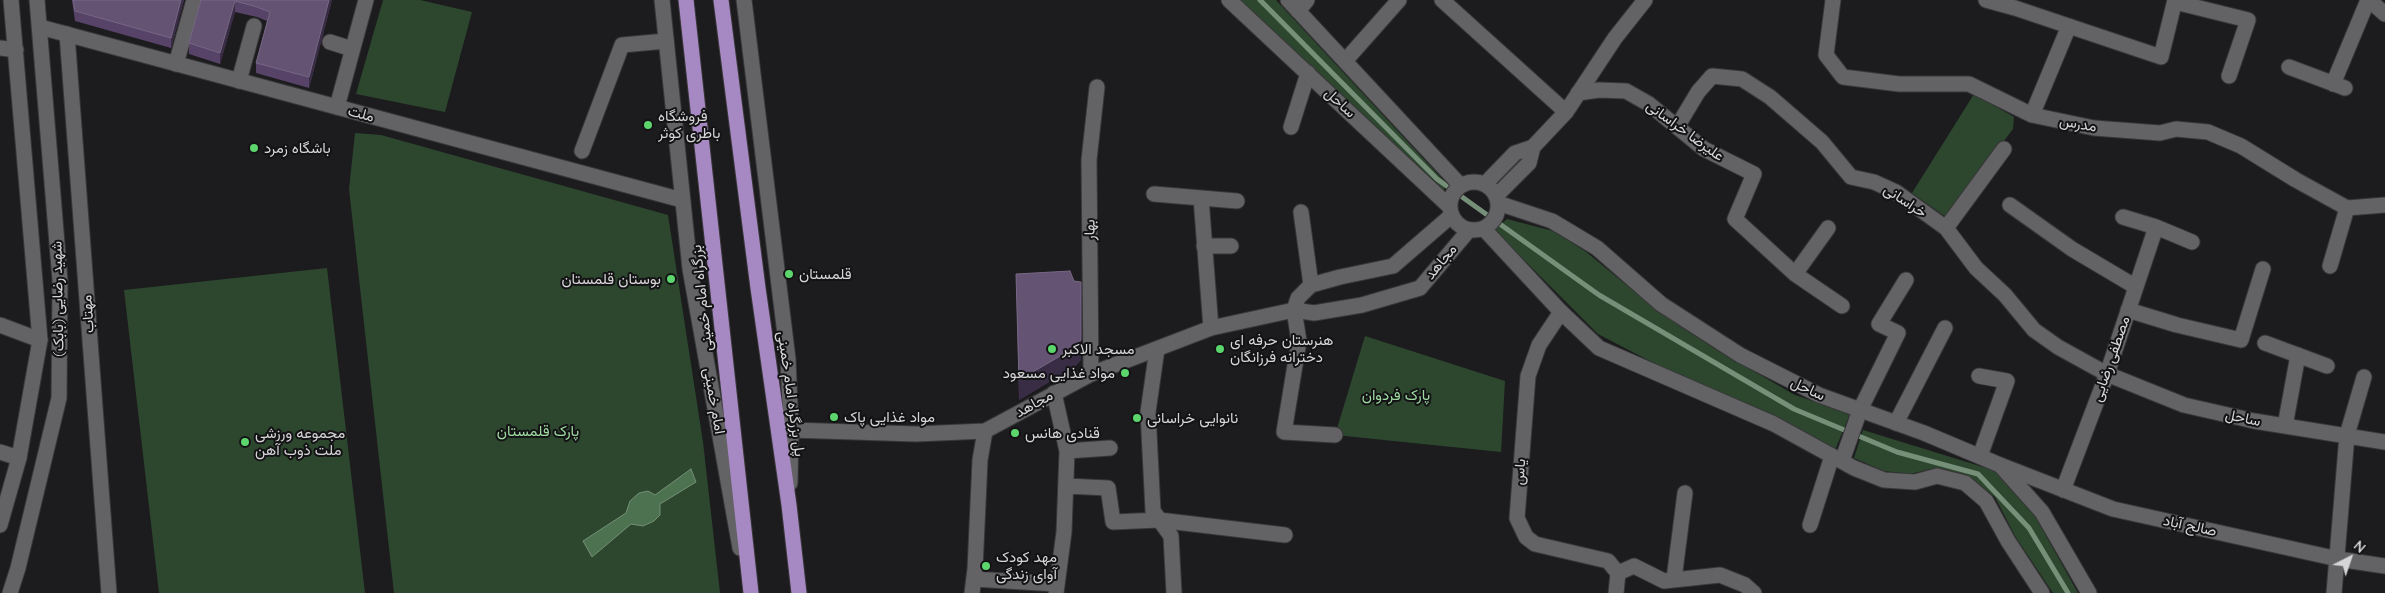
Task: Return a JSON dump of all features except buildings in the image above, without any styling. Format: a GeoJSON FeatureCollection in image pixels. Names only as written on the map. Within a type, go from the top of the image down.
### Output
{"type":"FeatureCollection","features":[{"type":"Feature","properties":{"kind":"highway","name":"بزرگراه امام خمینی"},"geometry":{"type":"LineString","coordinates":[[686,0],[718,283],[749,593]]}},
{"type":"Feature","properties":{"kind":"highway","name":"پل بزرگراه امام خمینی"},"geometry":{"type":"LineString","coordinates":[[721,0],[758,288],[789,505]]}},
{"type":"Feature","properties":{"kind":"highway"},"geometry":{"type":"LineString","coordinates":[[789,505],[798,593]]}},
{"type":"Feature","properties":{"kind":"street","name":"شهید رضایی (بابک)"},"geometry":{"type":"LineString","coordinates":[[1,521],[19,458],[40,340],[12,0]]}},
{"type":"Feature","properties":{"kind":"street","name":"شهید رضایی (بابک)"},"geometry":{"type":"LineString","coordinates":[[10,593],[29,524],[59,398],[60,280],[37,0]]}},
{"type":"Feature","properties":{"kind":"street"},"geometry":{"type":"LineString","coordinates":[[176,64],[194,0]]}},
{"type":"Feature","properties":{"kind":"street"},"geometry":{"type":"LineString","coordinates":[[337,107],[366,0]]}},
{"type":"Feature","properties":{"kind":"street","name":"امام خمینی"},"geometry":{"type":"LineString","coordinates":[[662,0],[690,269],[749,593]]}},
{"type":"Feature","properties":{"kind":"street"},"geometry":{"type":"LineString","coordinates":[[744,0],[788,359],[791,430],[789,505]]}},
{"type":"Feature","properties":{"kind":"street","name":"ساحل"},"geometry":{"type":"LineString","coordinates":[[1229,0],[1308,73],[1451,211],[1455,222],[1476,229],[1599,348],[1774,424],[1837,458],[1884,480],[1915,482],[1937,476],[1965,483],[1986,501],[2008,541],[2042,593]]}},
{"type":"Feature","properties":{"kind":"street"},"geometry":{"type":"LineString","coordinates":[[1345,61],[1398,0]]}},
{"type":"Feature","properties":{"kind":"street"},"geometry":{"type":"LineString","coordinates":[[1442,0],[1566,112]]}},
{"type":"Feature","properties":{"kind":"street"},"geometry":{"type":"LineString","coordinates":[[1476,229],[1495,218],[1497,200],[1529,163],[1533,148],[1566,112],[1615,38],[1644,0]]}},
{"type":"Feature","properties":{"kind":"street","name":"مدرس"},"geometry":{"type":"LineString","coordinates":[[1834,0],[1826,55],[1842,77],[1899,84],[1969,84],[2032,115],[2094,128],[2160,133],[2176,129],[2208,132],[2241,146],[2296,180],[2347,208]]}},
{"type":"Feature","properties":{"kind":"street"},"geometry":{"type":"LineString","coordinates":[[1986,0],[2161,57],[2175,1],[2248,20],[2229,76]]}},
{"type":"Feature","properties":{"kind":"street"},"geometry":{"type":"LineString","coordinates":[[2290,67],[2339,86],[2368,0],[2385,14]]}},
{"type":"Feature","properties":{"kind":"street","name":"ساحل"},"geometry":{"type":"LineString","coordinates":[[1298,4],[1345,61],[1461,186]]}},
{"type":"Feature","properties":{"kind":"street"},"geometry":{"type":"LineString","coordinates":[[239,81],[254,26]]}},
{"type":"Feature","properties":{"kind":"street"},"geometry":{"type":"LineString","coordinates":[[2032,115],[2069,26]]}},
{"type":"Feature","properties":{"kind":"street","name":"ملت"},"geometry":{"type":"LineString","coordinates":[[40,27],[682,200]]}},
{"type":"Feature","properties":{"kind":"street","name":"مهتاب"},"geometry":{"type":"LineString","coordinates":[[67,34],[109,593]]}},
{"type":"Feature","properties":{"kind":"street"},"geometry":{"type":"LineString","coordinates":[[582,150],[622,45],[666,41]]}},
{"type":"Feature","properties":{"kind":"street"},"geometry":{"type":"LineString","coordinates":[[330,42],[352,49]]}},
{"type":"Feature","properties":{"kind":"street"},"geometry":{"type":"LineString","coordinates":[[0,48],[16,50]]}},
{"type":"Feature","properties":{"kind":"street"},"geometry":{"type":"LineString","coordinates":[[1291,127],[1308,73]]}},
{"type":"Feature","properties":{"kind":"street","name":"خراسانی"},"geometry":{"type":"LineString","coordinates":[[1677,127],[1698,92],[1712,76],[1742,79],[1770,97],[1822,142],[1851,176],[1874,182],[1896,192],[1946,228],[1976,268],[2005,296],[2034,330],[2058,347],[2107,374]]}},
{"type":"Feature","properties":{"kind":"street","name":"بهار"},"geometry":{"type":"LineString","coordinates":[[1091,374],[1089,160],[1097,86]]}},
{"type":"Feature","properties":{"kind":"street","name":"علیرضا خراسانی"},"geometry":{"type":"LineString","coordinates":[[1578,94],[1598,90],[1626,91],[1649,104],[1704,149],[1754,174],[1735,219],[1795,274],[1842,306]]}},
{"type":"Feature","properties":{"kind":"street"},"geometry":{"type":"LineString","coordinates":[[1451,211],[1454,191],[1461,186],[1476,182],[1484,184],[1515,153],[1533,148]]}},
{"type":"Feature","properties":{"kind":"street"},"geometry":{"type":"LineString","coordinates":[[1946,228],[2004,149]]}},
{"type":"Feature","properties":{"kind":"street","name":"ساحل"},"geometry":{"type":"LineString","coordinates":[[1484,184],[1497,200],[1552,221],[1597,248],[1661,304],[1740,355],[1819,395],[2000,464],[2042,512],[2089,593]]}},
{"type":"Feature","properties":{"kind":"street"},"geometry":{"type":"LineString","coordinates":[[1154,194],[1237,201]]}},
{"type":"Feature","properties":{"kind":"street"},"geometry":{"type":"LineString","coordinates":[[1201,198],[1211,328]]}},
{"type":"Feature","properties":{"kind":"street"},"geometry":{"type":"LineString","coordinates":[[2010,205],[2072,249],[2136,287]]}},
{"type":"Feature","properties":{"kind":"street"},"geometry":{"type":"LineString","coordinates":[[2330,266],[2347,208],[2385,206]]}},
{"type":"Feature","properties":{"kind":"street","name":"مجاهد"},"geometry":{"type":"LineString","coordinates":[[1311,285],[1340,276],[1393,266],[1451,211]]}},
{"type":"Feature","properties":{"kind":"street"},"geometry":{"type":"LineString","coordinates":[[1301,212],[1311,285],[1298,298],[1294,310],[1299,341],[1284,432],[1335,435]]}},
{"type":"Feature","properties":{"kind":"street"},"geometry":{"type":"LineString","coordinates":[[2123,217],[2156,226],[2192,242]]}},
{"type":"Feature","properties":{"kind":"street","name":"مصطفی رضایی"},"geometry":{"type":"LineString","coordinates":[[2063,490],[2107,374],[2156,226]]}},
{"type":"Feature","properties":{"kind":"street"},"geometry":{"type":"LineString","coordinates":[[1795,274],[1828,228]]}},
{"type":"Feature","properties":{"kind":"street","name":"مجاهد"},"geometry":{"type":"LineString","coordinates":[[791,430],[916,434],[985,431],[1091,374],[1211,328],[1294,310],[1314,313],[1353,306],[1420,288],[1476,229]]}},
{"type":"Feature","properties":{"kind":"street"},"geometry":{"type":"LineString","coordinates":[[1204,246],[1231,246]]}},
{"type":"Feature","properties":{"kind":"street"},"geometry":{"type":"LineString","coordinates":[[2128,310],[2177,325],[2241,340],[2263,269]]}},
{"type":"Feature","properties":{"kind":"street"},"geometry":{"type":"LineString","coordinates":[[1810,525],[1837,458],[1898,333],[1879,324],[1906,280]]}},
{"type":"Feature","properties":{"kind":"street","name":"یاس"},"geometry":{"type":"LineString","coordinates":[[1562,312],[1539,345],[1528,376],[1517,518],[1526,537],[1535,544],[1608,561],[1618,573]]}},
{"type":"Feature","properties":{"kind":"street"},"geometry":{"type":"LineString","coordinates":[[0,325],[40,340]]}},
{"type":"Feature","properties":{"kind":"street"},"geometry":{"type":"LineString","coordinates":[[1896,423],[1945,328]]}},
{"type":"Feature","properties":{"kind":"street"},"geometry":{"type":"LineString","coordinates":[[2265,343],[2327,366]]}},
{"type":"Feature","properties":{"kind":"street"},"geometry":{"type":"LineString","coordinates":[[1157,349],[1148,412],[1153,511],[1171,536],[1174,593]]}},
{"type":"Feature","properties":{"kind":"street"},"geometry":{"type":"LineString","coordinates":[[2285,426],[2298,355]]}},
{"type":"Feature","properties":{"kind":"street","name":"ساحل"},"geometry":{"type":"LineString","coordinates":[[2107,374],[2184,405],[2285,426],[2385,441]]}},
{"type":"Feature","properties":{"kind":"street"},"geometry":{"type":"LineString","coordinates":[[1979,376],[2007,382],[1980,456]]}},
{"type":"Feature","properties":{"kind":"street"},"geometry":{"type":"LineString","coordinates":[[2334,593],[2347,435],[2364,377]]}},
{"type":"Feature","properties":{"kind":"street"},"geometry":{"type":"LineString","coordinates":[[985,431],[980,460],[973,586],[1056,589],[1064,532],[1067,451],[1054,393]]}},
{"type":"Feature","properties":{"kind":"street"},"geometry":{"type":"LineString","coordinates":[[1067,451],[1110,448]]}},
{"type":"Feature","properties":{"kind":"street"},"geometry":{"type":"LineString","coordinates":[[0,452],[19,458]]}},
{"type":"Feature","properties":{"kind":"street","name":"صالح آباد"},"geometry":{"type":"LineString","coordinates":[[2000,464],[2113,509],[2338,558],[2385,566]]}},
{"type":"Feature","properties":{"kind":"street"},"geometry":{"type":"LineString","coordinates":[[1066,486],[1108,488],[1113,522],[1160,520],[1285,535]]}},
{"type":"Feature","properties":{"kind":"street"},"geometry":{"type":"LineString","coordinates":[[1674,580],[1685,493]]}},
{"type":"Feature","properties":{"kind":"street"},"geometry":{"type":"LineString","coordinates":[[1,521],[29,524]]}},
{"type":"Feature","properties":{"kind":"street"},"geometry":{"type":"LineString","coordinates":[[1616,593],[1618,573],[1634,566],[1664,581],[1720,576],[1745,585],[1754,593]]}},
{"type":"Feature","properties":{"kind":"green space"},"geometry":{"type":"Polygon","coordinates":[[[383,0],[420,0],[472,12],[445,112],[356,94],[383,0]]]}},
{"type":"Feature","properties":{"kind":"green space"},"geometry":{"type":"Polygon","coordinates":[[[1240,0],[1276,0],[1446,183],[1443,193],[1240,0]]]}},
{"type":"Feature","properties":{"kind":"green space"},"geometry":{"type":"Polygon","coordinates":[[[1974,94],[2014,117],[2013,129],[1946,217],[1912,193],[1974,94]]]}},
{"type":"Feature","properties":{"kind":"green space","name":"پارک قلمستان"},"geometry":{"type":"Polygon","coordinates":[[[355,133],[381,135],[668,215],[703,442],[720,593],[394,593],[349,189],[355,133]]]}},
{"type":"Feature","properties":{"kind":"green space"},"geometry":{"type":"Polygon","coordinates":[[[1507,219],[1553,231],[1585,251],[1657,310],[1712,347],[1795,395],[1850,414],[1835,450],[1665,369],[1598,334],[1494,230],[1507,219]]]}},
{"type":"Feature","properties":{"kind":"green space","name":"مجموعه ورزشی ملت ذوب آهن"},"geometry":{"type":"Polygon","coordinates":[[[327,268],[365,593],[159,593],[124,290],[327,268]]]}},
{"type":"Feature","properties":{"kind":"green space","name":"پارک فردوان"},"geometry":{"type":"Polygon","coordinates":[[[1365,336],[1505,381],[1501,452],[1335,435],[1365,336]]]}},
{"type":"Feature","properties":{"kind":"green space"},"geometry":{"type":"Polygon","coordinates":[[[1863,430],[1996,471],[2035,516],[2078,593],[2053,593],[2015,536],[1995,497],[1966,475],[1935,468],[1910,474],[1884,471],[1854,458],[1863,430]]]}},
{"type":"Feature","properties":{"kind":"shaded area"},"geometry":{"type":"Polygon","coordinates":[[[691,469],[696,482],[660,504],[660,515],[654,521],[643,526],[631,524],[592,557],[583,541],[626,513],[630,501],[639,493],[648,491],[655,495],[691,469]]]}},
{"type":"Feature","properties":{"kind":"waterway"},"geometry":{"type":"LineString","coordinates":[[1260,0],[1437,179],[1599,295],[1794,409],[1897,452],[1978,474],[2029,528],[2068,593]]}},
{"type":"Feature","properties":{"kind":"place","name":"فروشگاه باطری کوثر"},"geometry":{"type":"Point","coordinates":[648,125]}},
{"type":"Feature","properties":{"kind":"place","name":"باشگاه زمرد"},"geometry":{"type":"Point","coordinates":[254,148]}},
{"type":"Feature","properties":{"kind":"place","name":"قلمستان"},"geometry":{"type":"Point","coordinates":[789,274]}},
{"type":"Feature","properties":{"kind":"place","name":"بوستان قلمستان"},"geometry":{"type":"Point","coordinates":[671,279]}},
{"type":"Feature","properties":{"kind":"place","name":"مسجد الاکبر"},"geometry":{"type":"Point","coordinates":[1052,349]}},
{"type":"Feature","properties":{"kind":"place","name":"هنرستان حرفه ای دخترانه فرزانگان"},"geometry":{"type":"Point","coordinates":[1220,349]}},
{"type":"Feature","properties":{"kind":"place","name":"مواد غذایی مسعود"},"geometry":{"type":"Point","coordinates":[1125,373]}},
{"type":"Feature","properties":{"kind":"place","name":"مواد غذایی پاک"},"geometry":{"type":"Point","coordinates":[834,417]}},
{"type":"Feature","properties":{"kind":"place","name":"نانوایی خراسانی"},"geometry":{"type":"Point","coordinates":[1137,418]}},
{"type":"Feature","properties":{"kind":"place","name":"قنادی هانس"},"geometry":{"type":"Point","coordinates":[1015,433]}},
{"type":"Feature","properties":{"kind":"place","name":"مجموعه ورزشی ملت ذوب آهن"},"geometry":{"type":"Point","coordinates":[245,442]}},
{"type":"Feature","properties":{"kind":"place","name":"مهد کودک آوای زندگی"},"geometry":{"type":"Point","coordinates":[986,566]}}]}
